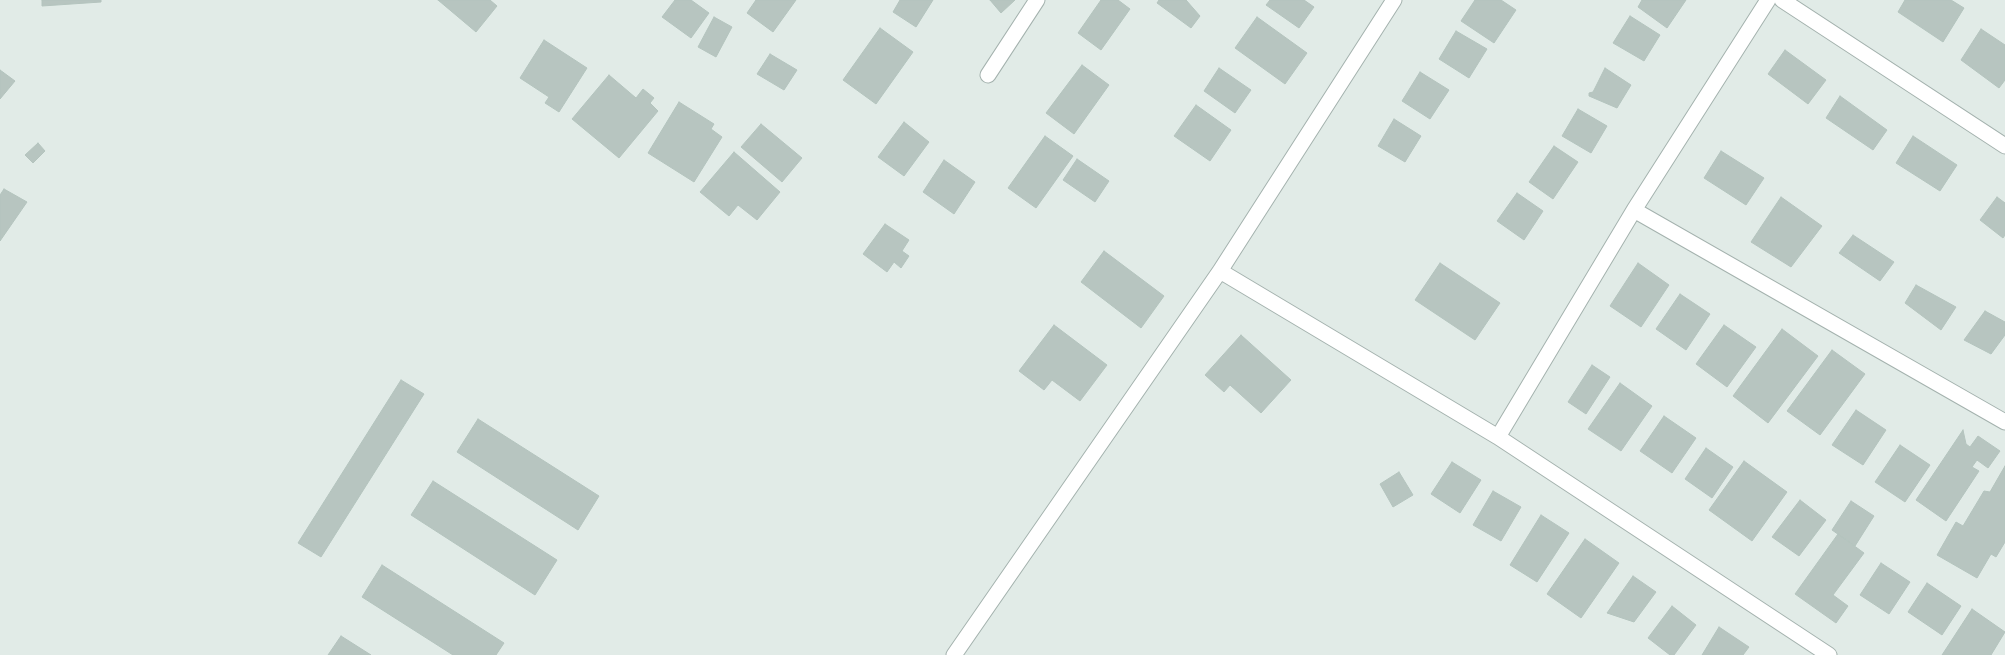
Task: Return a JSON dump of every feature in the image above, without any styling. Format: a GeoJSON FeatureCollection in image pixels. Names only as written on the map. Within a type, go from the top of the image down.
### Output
{"type":"FeatureCollection","features":[{"type":"Feature","properties":{"kind":"street"},"geometry":{"type":"LineString","coordinates":[[988,75],[1037,0]]}},
{"type":"Feature","properties":{"kind":"street"},"geometry":{"type":"LineString","coordinates":[[954,655],[1220,271],[1394,0]]}},
{"type":"Feature","properties":{"kind":"street"},"geometry":{"type":"LineString","coordinates":[[1498,437],[1634,210],[1768,0]]}},
{"type":"Feature","properties":{"kind":"street"},"geometry":{"type":"LineString","coordinates":[[1782,0],[2005,146]]}},
{"type":"Feature","properties":{"kind":"street"},"geometry":{"type":"LineString","coordinates":[[1634,210],[2005,422]]}},
{"type":"Feature","properties":{"kind":"street"},"geometry":{"type":"LineString","coordinates":[[1220,271],[1498,437],[1829,655]]}},
{"type":"Feature","properties":{"kind":"building"},"geometry":{"type":"Polygon","coordinates":[[[42,0],[101,0],[101,2],[42,6],[42,0]]]}},
{"type":"Feature","properties":{"kind":"building"},"geometry":{"type":"Polygon","coordinates":[[[438,0],[490,0],[497,6],[476,32],[438,0]]]}},
{"type":"Feature","properties":{"kind":"building"},"geometry":{"type":"Polygon","coordinates":[[[675,0],[691,0],[709,13],[691,38],[662,17],[675,0]]]}},
{"type":"Feature","properties":{"kind":"building"},"geometry":{"type":"Polygon","coordinates":[[[756,0],[796,0],[773,32],[747,13],[756,0]]]}},
{"type":"Feature","properties":{"kind":"building"},"geometry":{"type":"Polygon","coordinates":[[[900,0],[933,0],[916,27],[893,12],[900,0]]]}},
{"type":"Feature","properties":{"kind":"building"},"geometry":{"type":"Polygon","coordinates":[[[990,0],[1015,0],[1001,13],[990,0]]]}},
{"type":"Feature","properties":{"kind":"building"},"geometry":{"type":"Polygon","coordinates":[[[1101,0],[1118,0],[1130,9],[1101,50],[1078,33],[1101,0]]]}},
{"type":"Feature","properties":{"kind":"building"},"geometry":{"type":"Polygon","coordinates":[[[1159,0],[1186,0],[1200,16],[1191,28],[1157,3],[1159,0]]]}},
{"type":"Feature","properties":{"kind":"building"},"geometry":{"type":"Polygon","coordinates":[[[1270,0],[1304,0],[1314,7],[1299,28],[1266,5],[1270,0]]]}},
{"type":"Feature","properties":{"kind":"building"},"geometry":{"type":"Polygon","coordinates":[[[1475,0],[1501,0],[1516,10],[1494,43],[1461,21],[1475,0]]]}},
{"type":"Feature","properties":{"kind":"building"},"geometry":{"type":"Polygon","coordinates":[[[1642,0],[1686,0],[1667,28],[1638,7],[1642,0]]]}},
{"type":"Feature","properties":{"kind":"building"},"geometry":{"type":"Polygon","coordinates":[[[1905,0],[1951,0],[1964,8],[1943,42],[1898,12],[1905,0]]]}},
{"type":"Feature","properties":{"kind":"building"},"geometry":{"type":"Polygon","coordinates":[[[1630,16],[1660,35],[1644,61],[1613,43],[1630,16]]]}},
{"type":"Feature","properties":{"kind":"building"},"geometry":{"type":"Polygon","coordinates":[[[714,17],[732,27],[716,57],[698,47],[714,17]]]}},
{"type":"Feature","properties":{"kind":"building"},"geometry":{"type":"Polygon","coordinates":[[[1257,17],[1307,53],[1285,84],[1235,48],[1257,17]]]}},
{"type":"Feature","properties":{"kind":"building"},"geometry":{"type":"Polygon","coordinates":[[[880,28],[913,52],[876,104],[843,80],[880,28]]]}},
{"type":"Feature","properties":{"kind":"building"},"geometry":{"type":"Polygon","coordinates":[[[1981,29],[2005,45],[2005,80],[1999,88],[1961,60],[1981,29]]]}},
{"type":"Feature","properties":{"kind":"building"},"geometry":{"type":"Polygon","coordinates":[[[1456,31],[1487,49],[1469,78],[1439,59],[1456,31]]]}},
{"type":"Feature","properties":{"kind":"building"},"geometry":{"type":"Polygon","coordinates":[[[544,40],[587,68],[559,112],[545,103],[549,97],[520,78],[544,40]]]}},
{"type":"Feature","properties":{"kind":"building"},"geometry":{"type":"Polygon","coordinates":[[[1785,50],[1826,80],[1808,104],[1768,74],[1785,50]]]}},
{"type":"Feature","properties":{"kind":"building"},"geometry":{"type":"Polygon","coordinates":[[[770,54],[797,70],[784,90],[757,74],[770,54]]]}},
{"type":"Feature","properties":{"kind":"building"},"geometry":{"type":"Polygon","coordinates":[[[1082,65],[1109,85],[1074,134],[1046,113],[1082,65]]]}},
{"type":"Feature","properties":{"kind":"building"},"geometry":{"type":"Polygon","coordinates":[[[1219,68],[1251,90],[1235,113],[1204,91],[1219,68]]]}},
{"type":"Feature","properties":{"kind":"building"},"geometry":{"type":"Polygon","coordinates":[[[1605,68],[1631,85],[1617,108],[1589,96],[1605,68]]]}},
{"type":"Feature","properties":{"kind":"building"},"geometry":{"type":"Polygon","coordinates":[[[0,70],[15,81],[0,99],[0,70]]]}},
{"type":"Feature","properties":{"kind":"building"},"geometry":{"type":"Polygon","coordinates":[[[1420,72],[1449,90],[1430,119],[1402,101],[1420,72]]]}},
{"type":"Feature","properties":{"kind":"building"},"geometry":{"type":"Polygon","coordinates":[[[609,75],[636,98],[643,89],[654,98],[650,103],[658,111],[619,158],[572,119],[609,75]]]}},
{"type":"Feature","properties":{"kind":"building"},"geometry":{"type":"Polygon","coordinates":[[[1840,96],[1887,130],[1873,150],[1826,118],[1840,96]]]}},
{"type":"Feature","properties":{"kind":"building"},"geometry":{"type":"Polygon","coordinates":[[[679,102],[714,124],[711,129],[722,137],[694,182],[648,153],[679,102]]]}},
{"type":"Feature","properties":{"kind":"building"},"geometry":{"type":"Polygon","coordinates":[[[1196,105],[1231,130],[1210,161],[1174,136],[1196,105]]]}},
{"type":"Feature","properties":{"kind":"building"},"geometry":{"type":"Polygon","coordinates":[[[1578,109],[1607,126],[1591,153],[1562,136],[1578,109]]]}},
{"type":"Feature","properties":{"kind":"building"},"geometry":{"type":"Polygon","coordinates":[[[1394,119],[1421,136],[1405,162],[1378,146],[1394,119]]]}},
{"type":"Feature","properties":{"kind":"building"},"geometry":{"type":"Polygon","coordinates":[[[904,122],[929,142],[904,176],[878,157],[904,122]]]}},
{"type":"Feature","properties":{"kind":"building"},"geometry":{"type":"Polygon","coordinates":[[[761,124],[802,158],[782,182],[741,147],[761,124]]]}},
{"type":"Feature","properties":{"kind":"building"},"geometry":{"type":"Polygon","coordinates":[[[1045,136],[1073,156],[1036,208],[1008,188],[1045,136]]]}},
{"type":"Feature","properties":{"kind":"building"},"geometry":{"type":"Polygon","coordinates":[[[1913,136],[1957,165],[1940,191],[1896,163],[1913,136]]]}},
{"type":"Feature","properties":{"kind":"building"},"geometry":{"type":"Polygon","coordinates":[[[38,143],[45,151],[33,163],[25,155],[38,143]]]}},
{"type":"Feature","properties":{"kind":"building"},"geometry":{"type":"Polygon","coordinates":[[[1554,146],[1578,162],[1553,199],[1529,182],[1554,146]]]}},
{"type":"Feature","properties":{"kind":"building"},"geometry":{"type":"Polygon","coordinates":[[[1721,151],[1764,178],[1746,205],[1704,178],[1721,151]]]}},
{"type":"Feature","properties":{"kind":"building"},"geometry":{"type":"Polygon","coordinates":[[[734,152],[780,192],[757,220],[738,205],[729,216],[700,192],[734,152]]]}},
{"type":"Feature","properties":{"kind":"building"},"geometry":{"type":"Polygon","coordinates":[[[1077,159],[1109,181],[1095,202],[1063,180],[1077,159]]]}},
{"type":"Feature","properties":{"kind":"building"},"geometry":{"type":"Polygon","coordinates":[[[944,160],[975,182],[954,214],[923,192],[944,160]]]}},
{"type":"Feature","properties":{"kind":"building"},"geometry":{"type":"Polygon","coordinates":[[[4,189],[27,202],[0,241],[0,195],[4,189]]]}},
{"type":"Feature","properties":{"kind":"building"},"geometry":{"type":"Polygon","coordinates":[[[1517,193],[1543,211],[1524,240],[1497,221],[1517,193]]]}},
{"type":"Feature","properties":{"kind":"building"},"geometry":{"type":"Polygon","coordinates":[[[1781,197],[1822,226],[1791,267],[1751,242],[1781,197]]]}},
{"type":"Feature","properties":{"kind":"building"},"geometry":{"type":"Polygon","coordinates":[[[1997,197],[2005,203],[2005,235],[2003,238],[1980,220],[1997,197]]]}},
{"type":"Feature","properties":{"kind":"building"},"geometry":{"type":"Polygon","coordinates":[[[885,224],[909,240],[902,251],[909,256],[901,268],[894,262],[887,272],[863,254],[885,224]]]}},
{"type":"Feature","properties":{"kind":"building"},"geometry":{"type":"Polygon","coordinates":[[[1853,235],[1894,262],[1880,281],[1839,253],[1853,235]]]}},
{"type":"Feature","properties":{"kind":"building"},"geometry":{"type":"Polygon","coordinates":[[[1104,251],[1164,296],[1141,328],[1081,282],[1104,251]]]}},
{"type":"Feature","properties":{"kind":"building"},"geometry":{"type":"Polygon","coordinates":[[[1440,263],[1500,303],[1475,340],[1415,300],[1440,263]]]}},
{"type":"Feature","properties":{"kind":"building"},"geometry":{"type":"Polygon","coordinates":[[[1638,263],[1669,285],[1641,327],[1610,306],[1638,263]]]}},
{"type":"Feature","properties":{"kind":"building"},"geometry":{"type":"Polygon","coordinates":[[[1916,285],[1956,307],[1941,330],[1905,303],[1916,285]]]}},
{"type":"Feature","properties":{"kind":"building"},"geometry":{"type":"Polygon","coordinates":[[[1680,294],[1710,314],[1686,350],[1656,329],[1680,294]]]}},
{"type":"Feature","properties":{"kind":"building"},"geometry":{"type":"Polygon","coordinates":[[[1985,311],[2005,322],[2005,335],[1991,354],[1964,340],[1985,311]]]}},
{"type":"Feature","properties":{"kind":"building"},"geometry":{"type":"Polygon","coordinates":[[[1054,325],[1107,365],[1080,401],[1052,380],[1044,390],[1019,371],[1054,325]]]}},
{"type":"Feature","properties":{"kind":"building"},"geometry":{"type":"Polygon","coordinates":[[[1724,325],[1756,347],[1727,387],[1696,364],[1724,325]]]}},
{"type":"Feature","properties":{"kind":"building"},"geometry":{"type":"Polygon","coordinates":[[[1782,329],[1818,356],[1768,423],[1733,396],[1782,329]]]}},
{"type":"Feature","properties":{"kind":"building"},"geometry":{"type":"Polygon","coordinates":[[[1241,335],[1291,380],[1261,413],[1230,385],[1224,392],[1205,375],[1241,335]]]}},
{"type":"Feature","properties":{"kind":"building"},"geometry":{"type":"Polygon","coordinates":[[[1832,350],[1865,374],[1820,435],[1787,411],[1832,350]]]}},
{"type":"Feature","properties":{"kind":"building"},"geometry":{"type":"Polygon","coordinates":[[[1592,365],[1610,377],[1586,414],[1568,402],[1592,365]]]}},
{"type":"Feature","properties":{"kind":"building"},"geometry":{"type":"Polygon","coordinates":[[[401,380],[424,394],[321,557],[298,543],[401,380]]]}},
{"type":"Feature","properties":{"kind":"building"},"geometry":{"type":"Polygon","coordinates":[[[1620,383],[1652,406],[1621,451],[1588,429],[1620,383]]]}},
{"type":"Feature","properties":{"kind":"building"},"geometry":{"type":"Polygon","coordinates":[[[1856,410],[1886,430],[1863,465],[1832,445],[1856,410]]]}},
{"type":"Feature","properties":{"kind":"building"},"geometry":{"type":"Polygon","coordinates":[[[1664,416],[1696,438],[1672,473],[1640,451],[1664,416]]]}},
{"type":"Feature","properties":{"kind":"building"},"geometry":{"type":"Polygon","coordinates":[[[478,419],[599,496],[578,530],[457,452],[478,419]]]}},
{"type":"Feature","properties":{"kind":"building"},"geometry":{"type":"Polygon","coordinates":[[[1963,430],[1966,444],[1970,447],[1978,436],[2000,451],[1988,468],[1977,460],[1972,467],[1979,471],[1946,521],[1916,500],[1963,430]]]}},
{"type":"Feature","properties":{"kind":"building"},"geometry":{"type":"Polygon","coordinates":[[[1900,445],[1930,465],[1905,502],[1875,482],[1900,445]]]}},
{"type":"Feature","properties":{"kind":"building"},"geometry":{"type":"Polygon","coordinates":[[[1706,448],[1733,467],[1712,498],[1685,479],[1706,448]]]}},
{"type":"Feature","properties":{"kind":"building"},"geometry":{"type":"Polygon","coordinates":[[[1744,461],[1787,492],[1752,541],[1709,510],[1744,461]]]}},
{"type":"Feature","properties":{"kind":"building"},"geometry":{"type":"Polygon","coordinates":[[[1452,462],[1481,480],[1460,513],[1431,494],[1452,462]]]}},
{"type":"Feature","properties":{"kind":"building"},"geometry":{"type":"Polygon","coordinates":[[[2005,466],[2005,542],[1996,557],[1991,554],[1977,578],[1937,555],[1956,522],[1963,526],[1984,491],[1990,492],[2005,466]]]}},
{"type":"Feature","properties":{"kind":"building"},"geometry":{"type":"Polygon","coordinates":[[[1399,472],[1413,495],[1393,507],[1380,484],[1399,472]]]}},
{"type":"Feature","properties":{"kind":"building"},"geometry":{"type":"Polygon","coordinates":[[[433,481],[557,560],[535,595],[411,515],[433,481]]]}},
{"type":"Feature","properties":{"kind":"building"},"geometry":{"type":"Polygon","coordinates":[[[1493,491],[1521,507],[1501,541],[1473,525],[1493,491]]]}},
{"type":"Feature","properties":{"kind":"building"},"geometry":{"type":"Polygon","coordinates":[[[1800,500],[1826,520],[1799,556],[1772,537],[1800,500]]]}},
{"type":"Feature","properties":{"kind":"building"},"geometry":{"type":"Polygon","coordinates":[[[1851,501],[1874,516],[1855,546],[1832,530],[1851,501]]]}},
{"type":"Feature","properties":{"kind":"building"},"geometry":{"type":"Polygon","coordinates":[[[1541,515],[1569,533],[1537,582],[1510,565],[1541,515]]]}},
{"type":"Feature","properties":{"kind":"building"},"geometry":{"type":"Polygon","coordinates":[[[1838,534],[1864,553],[1833,595],[1848,606],[1836,623],[1795,594],[1838,534]]]}},
{"type":"Feature","properties":{"kind":"building"},"geometry":{"type":"Polygon","coordinates":[[[1585,539],[1619,563],[1581,618],[1547,594],[1585,539]]]}},
{"type":"Feature","properties":{"kind":"building"},"geometry":{"type":"Polygon","coordinates":[[[1881,563],[1910,582],[1889,614],[1860,595],[1881,563]]]}},
{"type":"Feature","properties":{"kind":"building"},"geometry":{"type":"Polygon","coordinates":[[[382,565],[504,643],[496,655],[453,655],[362,597],[382,565]]]}},
{"type":"Feature","properties":{"kind":"building"},"geometry":{"type":"Polygon","coordinates":[[[1633,576],[1656,592],[1634,622],[1607,613],[1633,576]]]}},
{"type":"Feature","properties":{"kind":"building"},"geometry":{"type":"Polygon","coordinates":[[[1927,583],[1961,606],[1942,635],[1908,612],[1927,583]]]}},
{"type":"Feature","properties":{"kind":"building"},"geometry":{"type":"Polygon","coordinates":[[[1672,606],[1696,625],[1674,655],[1670,655],[1648,638],[1672,606]]]}},
{"type":"Feature","properties":{"kind":"building"},"geometry":{"type":"Polygon","coordinates":[[[1972,609],[2005,632],[1991,655],[1942,655],[1972,609]]]}},
{"type":"Feature","properties":{"kind":"building"},"geometry":{"type":"Polygon","coordinates":[[[1719,627],[1749,647],[1743,655],[1702,655],[1719,627]]]}},
{"type":"Feature","properties":{"kind":"building"},"geometry":{"type":"Polygon","coordinates":[[[341,636],[371,655],[328,655],[341,636]]]}}]}
